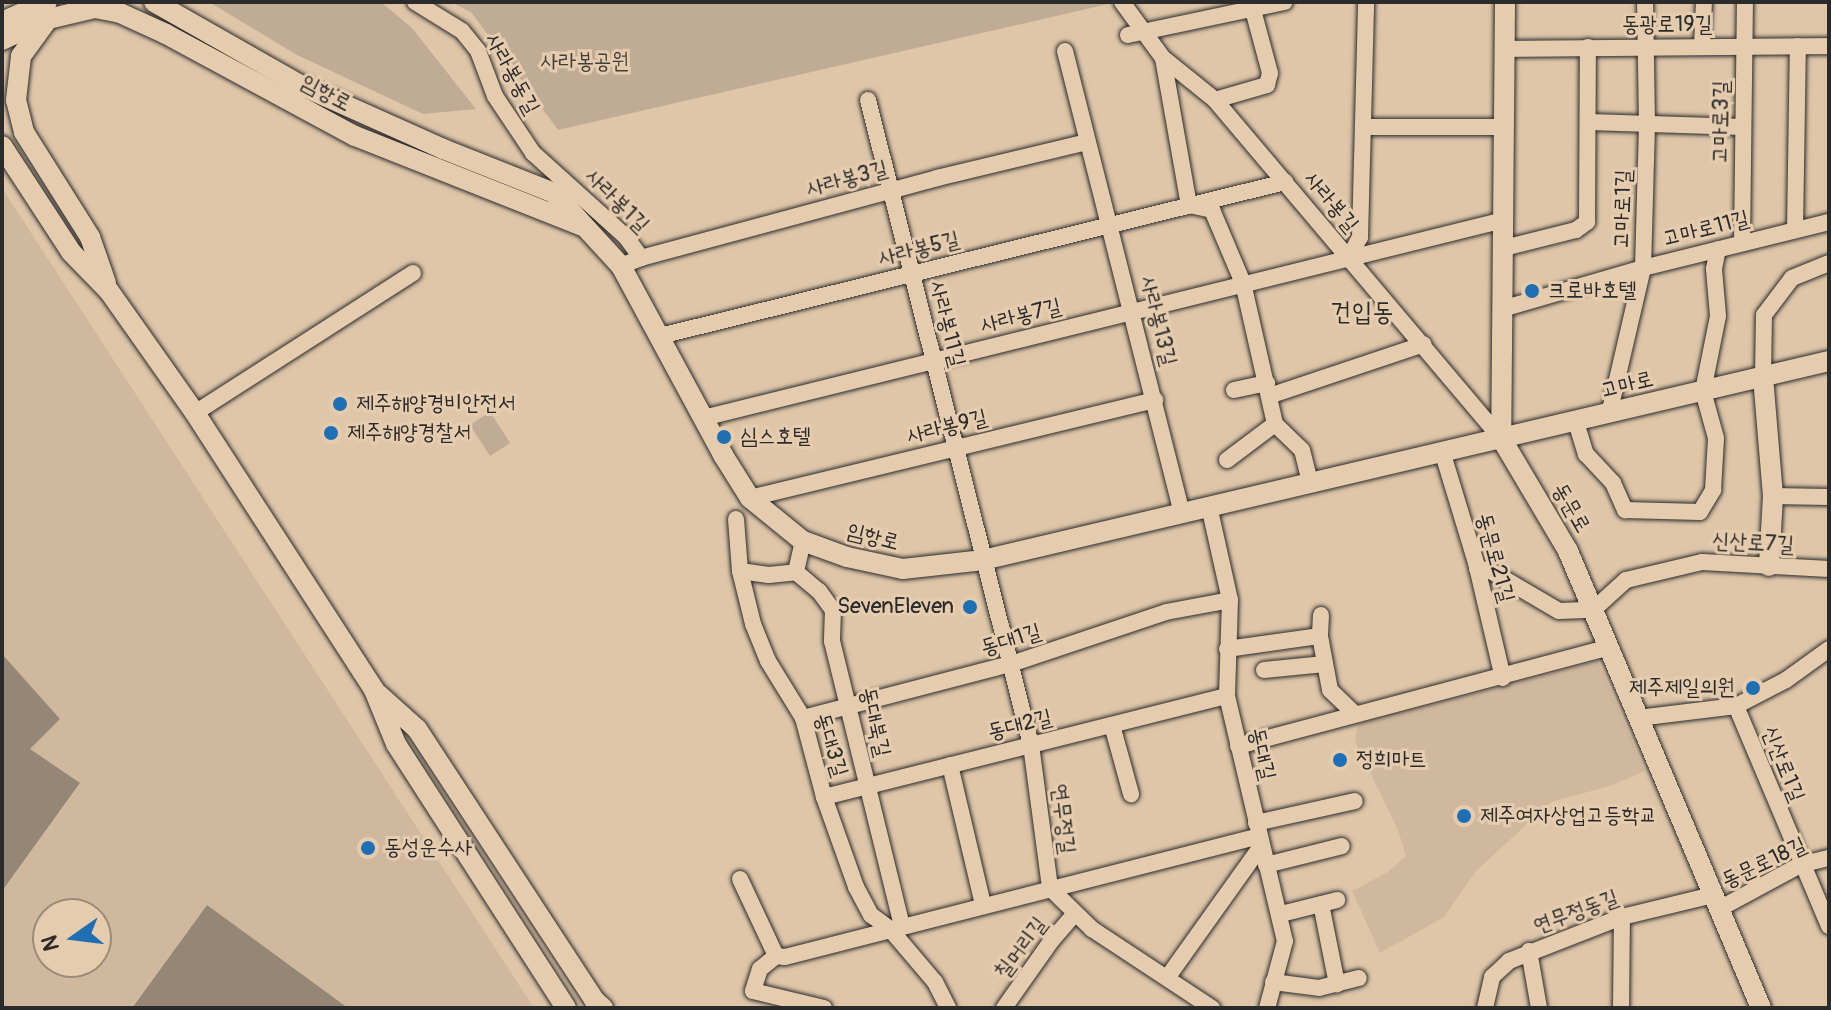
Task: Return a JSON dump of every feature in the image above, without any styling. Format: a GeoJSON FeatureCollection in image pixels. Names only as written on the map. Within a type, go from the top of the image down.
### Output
{"type":"FeatureCollection","features":[{"type":"Feature","properties":{"kind":"main road","name":"임항로"},"geometry":{"type":"LineString","coordinates":[[154,2],[300,85],[429,143],[554,193],[621,266],[750,498],[803,541],[847,557],[903,569],[983,560],[1501,438]]}},
{"type":"Feature","properties":{"kind":"main road"},"geometry":{"type":"LineString","coordinates":[[1501,438],[1505,2]]}},
{"type":"Feature","properties":{"kind":"main road","name":"임항로"},"geometry":{"type":"LineString","coordinates":[[2,22],[48,10],[95,8],[120,13],[166,34],[355,136],[586,228]]}},
{"type":"Feature","properties":{"kind":"main road","name":"임항로"},"geometry":{"type":"LineString","coordinates":[[2,40],[48,10]]}},
{"type":"Feature","properties":{"kind":"main road"},"geometry":{"type":"LineString","coordinates":[[24,132],[16,100],[17,72],[21,56],[48,10]]}},
{"type":"Feature","properties":{"kind":"main road"},"geometry":{"type":"LineString","coordinates":[[2,100],[90,237],[109,291]]}},
{"type":"Feature","properties":{"kind":"main road"},"geometry":{"type":"LineString","coordinates":[[2,146],[71,252],[109,291],[195,413],[374,690],[396,744],[566,1008]]}},
{"type":"Feature","properties":{"kind":"main road","name":"고마로"},"geometry":{"type":"LineString","coordinates":[[1501,438],[1829,361]]}},
{"type":"Feature","properties":{"kind":"main road"},"geometry":{"type":"LineString","coordinates":[[1763,377],[1773,496],[1769,566]]}},
{"type":"Feature","properties":{"kind":"main road","name":"동문로"},"geometry":{"type":"LineString","coordinates":[[1501,438],[1562,539],[1761,1008]]}},
{"type":"Feature","properties":{"kind":"main road"},"geometry":{"type":"LineString","coordinates":[[374,690],[417,729],[594,1000],[603,1008]]}},
{"type":"Feature","properties":{"kind":"street","name":"사라봉동길"},"geometry":{"type":"LineString","coordinates":[[415,2],[462,31],[478,51],[495,96],[533,153],[554,172]]}},
{"type":"Feature","properties":{"kind":"street","name":"사라봉길"},"geometry":{"type":"LineString","coordinates":[[1122,2],[1135,34],[1215,100],[1501,438]]}},
{"type":"Feature","properties":{"kind":"street"},"geometry":{"type":"LineString","coordinates":[[1135,34],[1285,2]]}},
{"type":"Feature","properties":{"kind":"street"},"geometry":{"type":"LineString","coordinates":[[1349,257],[1360,237],[1366,2]]}},
{"type":"Feature","properties":{"kind":"street","name":"고마로1길"},"geometry":{"type":"LineString","coordinates":[[1609,414],[1643,268],[1647,126],[1645,2]]}},
{"type":"Feature","properties":{"kind":"street"},"geometry":{"type":"LineString","coordinates":[[1702,47],[1704,2]]}},
{"type":"Feature","properties":{"kind":"street","name":"고마로3길"},"geometry":{"type":"LineString","coordinates":[[1742,243],[1745,2]]}},
{"type":"Feature","properties":{"kind":"street"},"geometry":{"type":"LineString","coordinates":[[1215,100],[1267,85],[1270,73],[1253,10]]}},
{"type":"Feature","properties":{"kind":"street"},"geometry":{"type":"LineString","coordinates":[[1795,230],[1798,46]]}},
{"type":"Feature","properties":{"kind":"street","name":"동광로19길"},"geometry":{"type":"LineString","coordinates":[[1505,49],[1829,46]]}},
{"type":"Feature","properties":{"kind":"street"},"geometry":{"type":"LineString","coordinates":[[1504,248],[1576,230],[1587,222],[1588,47]]}},
{"type":"Feature","properties":{"kind":"street","name":"사라봉13길"},"geometry":{"type":"LineString","coordinates":[[1065,51],[1182,512]]}},
{"type":"Feature","properties":{"kind":"street"},"geometry":{"type":"LineString","coordinates":[[1163,58],[1189,205],[1212,210],[1243,283],[1275,424],[1302,450],[1310,481]]}},
{"type":"Feature","properties":{"kind":"street","name":"사라봉11길"},"geometry":{"type":"LineString","coordinates":[[868,100],[983,560]]}},
{"type":"Feature","properties":{"kind":"street"},"geometry":{"type":"LineString","coordinates":[[1589,122],[1743,127]]}},
{"type":"Feature","properties":{"kind":"street"},"geometry":{"type":"LineString","coordinates":[[1363,127],[1504,127]]}},
{"type":"Feature","properties":{"kind":"street","name":"사라봉3길"},"geometry":{"type":"LineString","coordinates":[[621,266],[890,190],[1087,142]]}},
{"type":"Feature","properties":{"kind":"street"},"geometry":{"type":"LineString","coordinates":[[524,164],[554,172]]}},
{"type":"Feature","properties":{"kind":"street","name":"사라봉1길"},"geometry":{"type":"LineString","coordinates":[[554,172],[626,237],[641,258]]}},
{"type":"Feature","properties":{"kind":"street","name":"사라봉5길"},"geometry":{"type":"LineString","coordinates":[[660,336],[1285,182]]}},
{"type":"Feature","properties":{"kind":"street","name":"사라봉7길"},"geometry":{"type":"LineString","coordinates":[[703,418],[1504,220]]}},
{"type":"Feature","properties":{"kind":"street","name":"고마로11길"},"geometry":{"type":"LineString","coordinates":[[1502,309],[1643,268],[1829,222]]}},
{"type":"Feature","properties":{"kind":"street"},"geometry":{"type":"LineString","coordinates":[[1576,422],[1586,454],[1613,483],[1625,510],[1700,512],[1713,490],[1716,438],[1703,391],[1718,316],[1714,269],[1718,249]]}},
{"type":"Feature","properties":{"kind":"street"},"geometry":{"type":"LineString","coordinates":[[1763,377],[1764,315],[1792,278],[1829,263]]}},
{"type":"Feature","properties":{"kind":"street"},"geometry":{"type":"LineString","coordinates":[[195,413],[413,273]]}},
{"type":"Feature","properties":{"kind":"street"},"geometry":{"type":"LineString","coordinates":[[1234,390],[1268,390],[1424,344]]}},
{"type":"Feature","properties":{"kind":"street","name":"사라봉9길"},"geometry":{"type":"LineString","coordinates":[[750,498],[1155,400]]}},
{"type":"Feature","properties":{"kind":"street"},"geometry":{"type":"LineString","coordinates":[[1227,460],[1275,424]]}},
{"type":"Feature","properties":{"kind":"street","name":"동문로21길"},"geometry":{"type":"LineString","coordinates":[[1442,451],[1477,569],[1503,678]]}},
{"type":"Feature","properties":{"kind":"street"},"geometry":{"type":"LineString","coordinates":[[1773,496],[1829,497]]}},
{"type":"Feature","properties":{"kind":"street","name":"동대길"},"geometry":{"type":"LineString","coordinates":[[1209,506],[1230,600],[1227,696],[1285,941],[1267,1008]]}},
{"type":"Feature","properties":{"kind":"street","name":"동대3길"},"geometry":{"type":"LineString","coordinates":[[736,519],[740,571],[753,624],[768,661],[803,718],[824,797],[856,887],[871,915],[896,927],[935,982],[948,1008]]}},
{"type":"Feature","properties":{"kind":"street"},"geometry":{"type":"LineString","coordinates":[[740,571],[769,575],[796,572],[803,541]]}},
{"type":"Feature","properties":{"kind":"street","name":"연무정길"},"geometry":{"type":"LineString","coordinates":[[983,560],[1031,745],[1050,888],[1074,915],[1212,1008]]}},
{"type":"Feature","properties":{"kind":"street","name":"신산로7길"},"geometry":{"type":"LineString","coordinates":[[1593,610],[1626,580],[1702,562],[1829,569]]}},
{"type":"Feature","properties":{"kind":"street"},"geometry":{"type":"LineString","coordinates":[[1477,569],[1489,570],[1559,611],[1593,610]]}},
{"type":"Feature","properties":{"kind":"street","name":"동대북길"},"geometry":{"type":"LineString","coordinates":[[796,572],[819,591],[833,610],[832,641],[868,786],[896,927]]}},
{"type":"Feature","properties":{"kind":"street","name":"동대1길"},"geometry":{"type":"LineString","coordinates":[[803,718],[1011,664],[1166,612],[1230,600]]}},
{"type":"Feature","properties":{"kind":"street"},"geometry":{"type":"LineString","coordinates":[[1321,615],[1320,636],[1330,690],[1355,714]]}},
{"type":"Feature","properties":{"kind":"street"},"geometry":{"type":"LineString","coordinates":[[1227,649],[1320,636]]}},
{"type":"Feature","properties":{"kind":"street"},"geometry":{"type":"LineString","coordinates":[[1238,746],[1503,678],[1609,647]]}},
{"type":"Feature","properties":{"kind":"street"},"geometry":{"type":"LineString","coordinates":[[1638,718],[1736,706],[1786,680],[1829,649]]}},
{"type":"Feature","properties":{"kind":"street"},"geometry":{"type":"LineString","coordinates":[[1264,670],[1325,664]]}},
{"type":"Feature","properties":{"kind":"street","name":"동대2길"},"geometry":{"type":"LineString","coordinates":[[824,797],[1227,696]]}},
{"type":"Feature","properties":{"kind":"street","name":"신산로1길"},"geometry":{"type":"LineString","coordinates":[[1736,706],[1800,865],[1829,926]]}},
{"type":"Feature","properties":{"kind":"street"},"geometry":{"type":"LineString","coordinates":[[1112,725],[1131,794]]}},
{"type":"Feature","properties":{"kind":"street"},"geometry":{"type":"LineString","coordinates":[[950,765],[983,905]]}},
{"type":"Feature","properties":{"kind":"street"},"geometry":{"type":"LineString","coordinates":[[824,1008],[753,991],[760,969],[776,956],[785,957],[1259,835],[1355,801]]}},
{"type":"Feature","properties":{"kind":"street"},"geometry":{"type":"LineString","coordinates":[[1167,978],[1259,835]]}},
{"type":"Feature","properties":{"kind":"street"},"geometry":{"type":"LineString","coordinates":[[1266,865],[1342,846]]}},
{"type":"Feature","properties":{"kind":"street","name":"동문로18길"},"geometry":{"type":"LineString","coordinates":[[1716,902],[1800,865],[1829,858]]}},
{"type":"Feature","properties":{"kind":"street"},"geometry":{"type":"LineString","coordinates":[[740,879],[776,956]]}},
{"type":"Feature","properties":{"kind":"street"},"geometry":{"type":"LineString","coordinates":[[1281,914],[1329,902],[1337,984]]}},
{"type":"Feature","properties":{"kind":"street","name":"연무정동길"},"geometry":{"type":"LineString","coordinates":[[1485,1008],[1492,977],[1509,961],[1529,951],[1622,917],[1716,902]]}},
{"type":"Feature","properties":{"kind":"street","name":"칠머리길"},"geometry":{"type":"LineString","coordinates":[[1004,1008],[1052,940],[1074,915]]}},
{"type":"Feature","properties":{"kind":"street"},"geometry":{"type":"LineString","coordinates":[[1621,1008],[1622,917]]}},
{"type":"Feature","properties":{"kind":"street"},"geometry":{"type":"LineString","coordinates":[[1529,951],[1539,1008]]}},
{"type":"Feature","properties":{"kind":"street"},"geometry":{"type":"LineString","coordinates":[[1273,982],[1319,988],[1359,978]]}},
{"type":"Feature","properties":{"kind":"shaded area"},"geometry":{"type":"Polygon","coordinates":[[[2,188],[534,1008],[348,1008],[207,905],[131,1008],[2,1008],[2,891],[80,784],[29,749],[60,719],[2,654],[2,188]]]}},
{"type":"Feature","properties":{"kind":"shaded area"},"geometry":{"type":"Polygon","coordinates":[[[2,654],[60,719],[30,749],[80,783],[2,891],[2,654]]]}},
{"type":"Feature","properties":{"kind":"shaded area","name":"제주여자상업고등학교"},"geometry":{"type":"Polygon","coordinates":[[[1598,661],[1645,771],[1610,786],[1551,802],[1476,871],[1444,917],[1380,953],[1352,891],[1388,872],[1406,856],[1398,830],[1355,741],[1358,724],[1598,661]]]}},
{"type":"Feature","properties":{"kind":"shaded area"},"geometry":{"type":"Polygon","coordinates":[[[207,905],[348,1008],[132,1008],[207,905]]]}},
{"type":"Feature","properties":{"kind":"green space"},"geometry":{"type":"Polygon","coordinates":[[[209,2],[381,2],[412,28],[476,109],[423,114],[297,55],[209,2]]]}},
{"type":"Feature","properties":{"kind":"green space","name":"사라봉공원"},"geometry":{"type":"Polygon","coordinates":[[[451,2],[1117,2],[558,130],[471,12],[451,2]]]}},
{"type":"Feature","properties":{"kind":"green space"},"geometry":{"type":"Polygon","coordinates":[[[490,412],[510,443],[490,456],[470,425],[490,412]]]}},
{"type":"Feature","properties":{"kind":"place","name":"크로바호텔"},"geometry":{"type":"Point","coordinates":[1532,291]}},
{"type":"Feature","properties":{"kind":"place","name":"제주해양경비안전서"},"geometry":{"type":"Point","coordinates":[340,404]}},
{"type":"Feature","properties":{"kind":"place","name":"제주해양경찰서"},"geometry":{"type":"Point","coordinates":[331,433]}},
{"type":"Feature","properties":{"kind":"place","name":"심스호텔"},"geometry":{"type":"Point","coordinates":[724,437]}},
{"type":"Feature","properties":{"kind":"place","name":"SevenEleven"},"geometry":{"type":"Point","coordinates":[970,607]}},
{"type":"Feature","properties":{"kind":"place","name":"제주제일의원"},"geometry":{"type":"Point","coordinates":[1753,688]}},
{"type":"Feature","properties":{"kind":"place","name":"정희마트"},"geometry":{"type":"Point","coordinates":[1340,760]}},
{"type":"Feature","properties":{"kind":"place","name":"제주여자상업고등학교"},"geometry":{"type":"Point","coordinates":[1464,816]}},
{"type":"Feature","properties":{"kind":"place","name":"동성운수사"},"geometry":{"type":"Point","coordinates":[368,848]}},
{"type":"Feature","properties":{"kind":"district","name":"건입동"},"geometry":{"type":"Point","coordinates":[1362,313]}}]}
